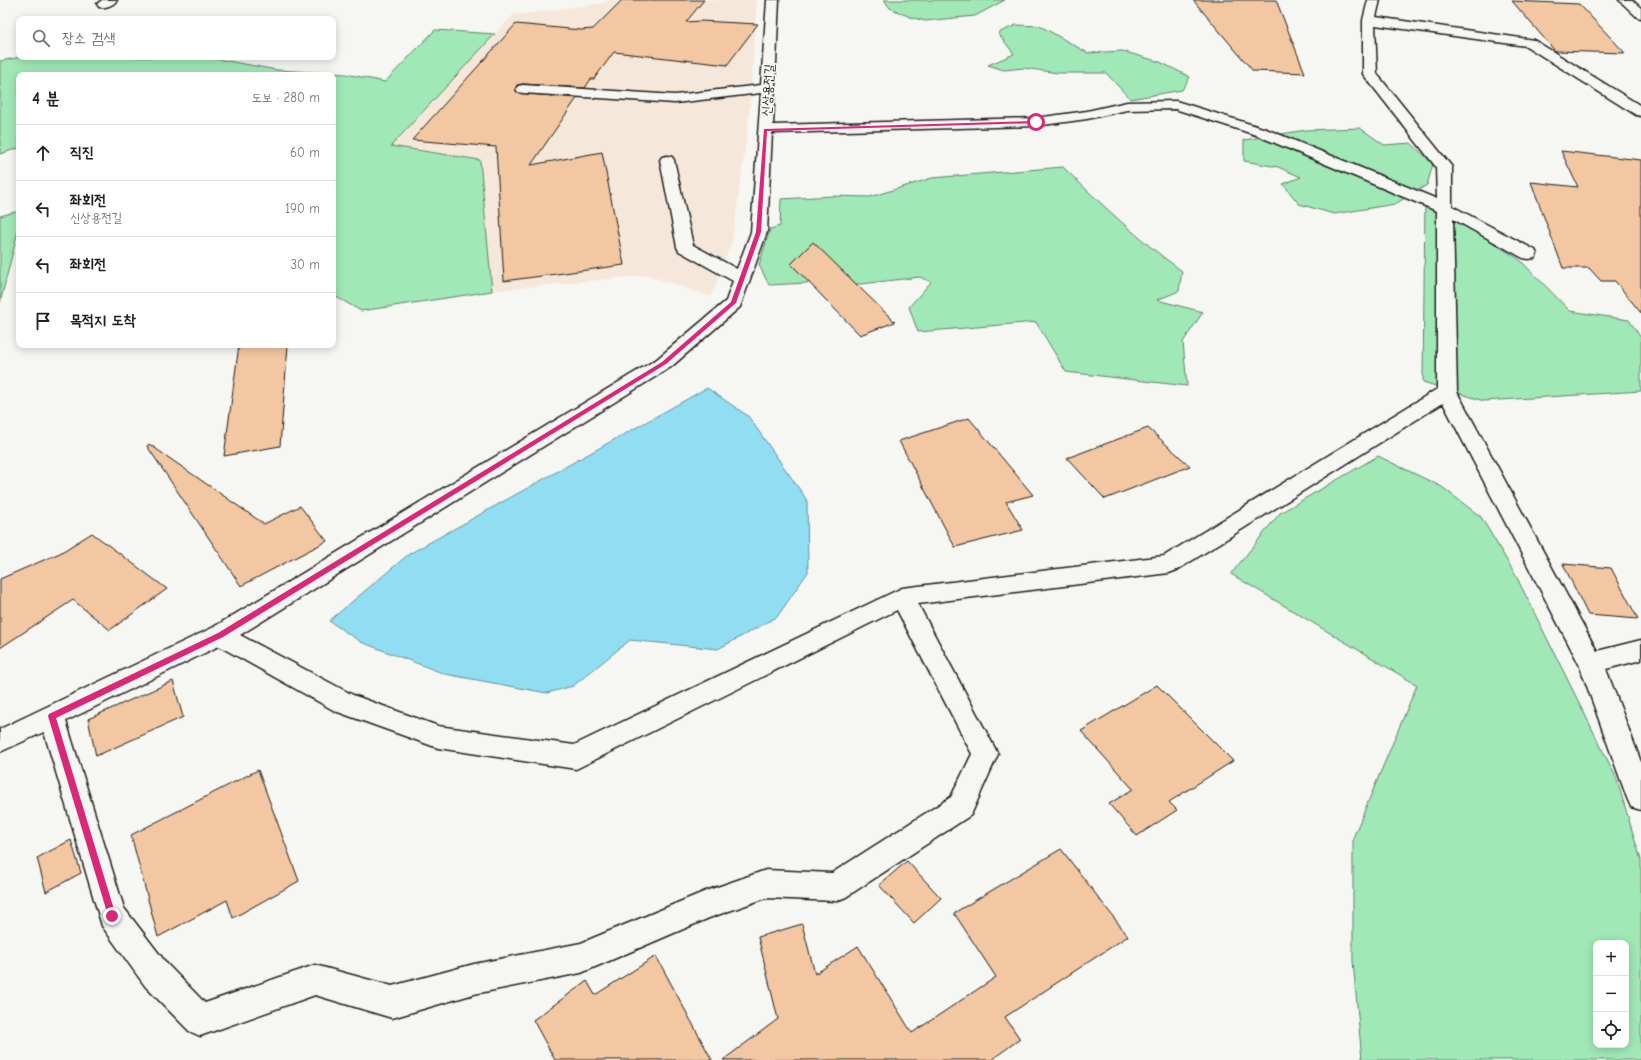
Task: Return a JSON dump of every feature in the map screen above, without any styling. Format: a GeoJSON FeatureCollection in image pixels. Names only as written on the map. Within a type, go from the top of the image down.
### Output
{"type":"FeatureCollection","features":[{"type":"Feature","properties":{"kind":"street","name":"신상용전길"},"geometry":{"type":"LineString","coordinates":[[0,741],[220,635],[664,363],[734,303],[759,232],[773,0]]}},
{"type":"Feature","properties":{"kind":"street"},"geometry":{"type":"LineString","coordinates":[[1625,0],[1641,14]]}},
{"type":"Feature","properties":{"kind":"street"},"geometry":{"type":"LineString","coordinates":[[1641,112],[1530,43],[1372,10],[1370,74],[1444,167],[1448,392],[1592,663],[1641,798]]}},
{"type":"Feature","properties":{"kind":"street"},"geometry":{"type":"LineString","coordinates":[[523,89],[675,99],[768,88]]}},
{"type":"Feature","properties":{"kind":"street"},"geometry":{"type":"LineString","coordinates":[[765,130],[1036,122],[1087,115],[1127,106],[1176,105],[1260,132],[1444,208],[1529,254]]}},
{"type":"Feature","properties":{"kind":"street"},"geometry":{"type":"LineString","coordinates":[[667,160],[686,247],[742,279]]}},
{"type":"Feature","properties":{"kind":"street"},"geometry":{"type":"LineString","coordinates":[[220,635],[344,703],[438,737],[576,757],[902,597],[1169,564],[1448,392]]}},
{"type":"Feature","properties":{"kind":"street"},"geometry":{"type":"LineString","coordinates":[[52,716],[112,916],[156,975],[200,1020],[315,980],[392,1002],[474,979],[581,958],[706,905],[766,884],[836,887],[961,806],[985,754],[902,597]]}},
{"type":"Feature","properties":{"kind":"street"},"geometry":{"type":"LineString","coordinates":[[1592,663],[1641,650]]}},
{"type":"Feature","properties":{"kind":"shaded area"},"geometry":{"type":"Polygon","coordinates":[[[609,0],[757,0],[749,117],[733,238],[711,297],[647,275],[492,291],[480,160],[391,146],[513,15],[604,3],[609,0]]]}},
{"type":"Feature","properties":{"kind":"green space"},"geometry":{"type":"Polygon","coordinates":[[[884,0],[1005,0],[975,16],[925,21],[910,17],[890,8],[884,0]]]}},
{"type":"Feature","properties":{"kind":"green space"},"geometry":{"type":"Polygon","coordinates":[[[1016,25],[1040,26],[1088,53],[1122,51],[1160,62],[1190,77],[1182,90],[1130,99],[1106,73],[1058,73],[1024,68],[1004,70],[988,65],[1014,54],[998,33],[1016,25]]]}},
{"type":"Feature","properties":{"kind":"green space"},"geometry":{"type":"Polygon","coordinates":[[[435,30],[495,34],[391,146],[480,160],[492,291],[361,311],[336,297],[336,73],[385,82],[435,30]]]}},
{"type":"Feature","properties":{"kind":"green space"},"geometry":{"type":"Polygon","coordinates":[[[16,58],[16,60],[222,60],[277,70],[312,72],[16,72],[16,149],[0,154],[0,61],[16,58]]]}},
{"type":"Feature","properties":{"kind":"green space"},"geometry":{"type":"Polygon","coordinates":[[[1360,128],[1384,145],[1411,143],[1433,164],[1427,185],[1395,204],[1334,214],[1299,204],[1283,184],[1301,177],[1278,167],[1244,161],[1244,140],[1306,130],[1360,128]]]}},
{"type":"Feature","properties":{"kind":"green space"},"geometry":{"type":"Polygon","coordinates":[[[1063,167],[1135,234],[1182,271],[1179,291],[1157,300],[1203,312],[1183,342],[1187,386],[1066,372],[1036,322],[918,332],[909,307],[931,282],[920,277],[861,284],[824,282],[769,285],[759,265],[770,229],[780,226],[781,199],[832,196],[870,197],[932,178],[1063,167]]]}},
{"type":"Feature","properties":{"kind":"green space"},"geometry":{"type":"Polygon","coordinates":[[[1425,200],[1519,259],[1570,311],[1629,320],[1641,338],[1641,391],[1484,401],[1423,382],[1425,200]]]}},
{"type":"Feature","properties":{"kind":"green space"},"geometry":{"type":"Polygon","coordinates":[[[16,212],[16,239],[0,303],[0,216],[16,212]]]}},
{"type":"Feature","properties":{"kind":"green space"},"geometry":{"type":"Polygon","coordinates":[[[1378,456],[1442,487],[1481,517],[1515,574],[1616,777],[1641,860],[1641,1060],[1362,1060],[1353,961],[1353,838],[1417,685],[1231,574],[1280,513],[1378,456]]]}},
{"type":"Feature","properties":{"kind":"water"},"geometry":{"type":"Polygon","coordinates":[[[707,388],[748,416],[807,500],[808,572],[777,617],[718,649],[630,640],[573,686],[547,693],[445,674],[361,642],[329,621],[409,554],[707,388]]]}},
{"type":"Feature","properties":{"kind":"building"},"geometry":{"type":"Polygon","coordinates":[[[622,0],[704,0],[686,22],[700,21],[758,24],[727,65],[614,52],[594,79],[591,79],[585,88],[523,84],[517,85],[515,90],[518,93],[577,98],[531,165],[602,152],[624,265],[504,281],[496,147],[412,140],[516,24],[581,30],[593,29],[622,0]]]}},
{"type":"Feature","properties":{"kind":"building"},"geometry":{"type":"Polygon","coordinates":[[[1193,0],[1276,0],[1305,73],[1253,71],[1193,0]]]}},
{"type":"Feature","properties":{"kind":"building"},"geometry":{"type":"Polygon","coordinates":[[[1512,1],[1579,4],[1625,53],[1555,51],[1512,1]]]}},
{"type":"Feature","properties":{"kind":"building"},"geometry":{"type":"Polygon","coordinates":[[[1561,151],[1641,160],[1641,313],[1615,281],[1601,281],[1589,268],[1563,268],[1531,182],[1578,187],[1561,151]]]}},
{"type":"Feature","properties":{"kind":"building"},"geometry":{"type":"Polygon","coordinates":[[[813,242],[895,322],[860,335],[791,264],[813,242]]]}},
{"type":"Feature","properties":{"kind":"building"},"geometry":{"type":"Polygon","coordinates":[[[239,348],[288,348],[280,446],[224,456],[239,348]]]}},
{"type":"Feature","properties":{"kind":"building"},"geometry":{"type":"Polygon","coordinates":[[[969,418],[1033,495],[1006,502],[1023,530],[955,547],[899,441],[969,418]]]}},
{"type":"Feature","properties":{"kind":"building"},"geometry":{"type":"Polygon","coordinates":[[[1148,428],[1190,466],[1105,499],[1067,458],[1148,428]]]}},
{"type":"Feature","properties":{"kind":"building"},"geometry":{"type":"Polygon","coordinates":[[[149,444],[264,524],[300,506],[327,541],[241,586],[147,446],[149,444]]]}},
{"type":"Feature","properties":{"kind":"building"},"geometry":{"type":"Polygon","coordinates":[[[92,533],[167,589],[110,630],[73,600],[0,648],[0,579],[60,553],[92,533]]]}},
{"type":"Feature","properties":{"kind":"building"},"geometry":{"type":"Polygon","coordinates":[[[1563,564],[1611,568],[1638,619],[1588,615],[1563,564]]]}},
{"type":"Feature","properties":{"kind":"building"},"geometry":{"type":"Polygon","coordinates":[[[173,681],[183,717],[96,756],[88,719],[173,681]]]}},
{"type":"Feature","properties":{"kind":"building"},"geometry":{"type":"Polygon","coordinates":[[[1157,685],[1233,761],[1169,802],[1177,810],[1137,836],[1109,804],[1133,789],[1081,731],[1157,685]]]}},
{"type":"Feature","properties":{"kind":"building"},"geometry":{"type":"Polygon","coordinates":[[[258,770],[299,881],[233,918],[227,900],[158,937],[131,835],[258,770]]]}},
{"type":"Feature","properties":{"kind":"building"},"geometry":{"type":"Polygon","coordinates":[[[71,840],[81,873],[46,892],[37,858],[71,840]]]}},
{"type":"Feature","properties":{"kind":"building"},"geometry":{"type":"Polygon","coordinates":[[[1061,849],[1128,936],[1005,1017],[1020,1039],[991,1060],[723,1060],[778,1019],[758,937],[802,924],[815,974],[858,946],[912,1033],[996,977],[954,913],[1061,849]]]}},
{"type":"Feature","properties":{"kind":"building"},"geometry":{"type":"Polygon","coordinates":[[[907,861],[941,898],[914,923],[879,885],[907,861]]]}},
{"type":"Feature","properties":{"kind":"building"},"geometry":{"type":"Polygon","coordinates":[[[656,956],[712,1060],[555,1060],[533,1020],[587,981],[595,995],[656,956]]]}},
{"type":"Feature","properties":{"kind":"route"},"geometry":{"type":"LineString","coordinates":[[112,916],[52,716],[220,635],[664,363],[734,303],[759,232],[765,130],[1036,122]]}}]}
